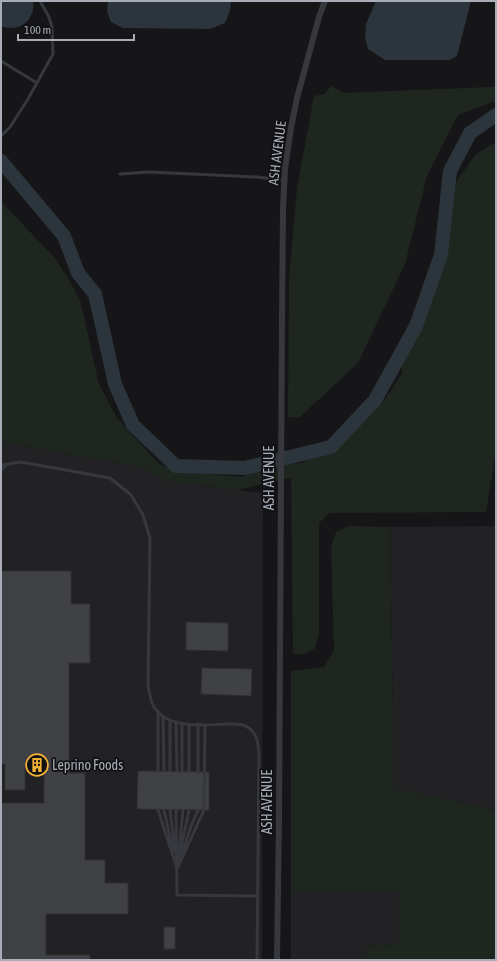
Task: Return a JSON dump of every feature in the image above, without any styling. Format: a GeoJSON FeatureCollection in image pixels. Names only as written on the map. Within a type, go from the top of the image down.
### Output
{"type":"FeatureCollection","features":[{"type":"Feature","properties":{"kind":"street","name":"ASH AVENUE"},"geometry":{"type":"LineString","coordinates":[[277,960],[284,180],[297,98],[319,17],[326,1]]}},
{"type":"Feature","properties":{"kind":"lane"},"geometry":{"type":"LineString","coordinates":[[1,136],[10,127],[38,83],[54,54],[52,27],[40,1]]}},
{"type":"Feature","properties":{"kind":"lane"},"geometry":{"type":"LineString","coordinates":[[1,61],[38,83]]}},
{"type":"Feature","properties":{"kind":"lane"},"geometry":{"type":"LineString","coordinates":[[120,174],[149,172],[257,177],[284,180]]}},
{"type":"Feature","properties":{"kind":"lane"},"geometry":{"type":"LineString","coordinates":[[1,465],[21,462],[110,478],[131,495],[143,515],[150,538],[148,685],[152,703],[163,716],[170,720],[182,724],[238,724],[250,728],[257,738],[259,754],[257,960]]}},
{"type":"Feature","properties":{"kind":"lane"},"geometry":{"type":"LineString","coordinates":[[1,470],[7,464]]}},
{"type":"Feature","properties":{"kind":"lane"},"geometry":{"type":"LineString","coordinates":[[158,711],[158,771]]}},
{"type":"Feature","properties":{"kind":"lane"},"geometry":{"type":"LineString","coordinates":[[163,716],[164,771]]}},
{"type":"Feature","properties":{"kind":"lane"},"geometry":{"type":"LineString","coordinates":[[170,720],[170,771]]}},
{"type":"Feature","properties":{"kind":"lane"},"geometry":{"type":"LineString","coordinates":[[176,722],[177,771]]}},
{"type":"Feature","properties":{"kind":"lane"},"geometry":{"type":"LineString","coordinates":[[182,724],[182,771]]}},
{"type":"Feature","properties":{"kind":"lane"},"geometry":{"type":"LineString","coordinates":[[189,724],[189,771]]}},
{"type":"Feature","properties":{"kind":"lane"},"geometry":{"type":"LineString","coordinates":[[198,724],[198,772]]}},
{"type":"Feature","properties":{"kind":"lane"},"geometry":{"type":"LineString","coordinates":[[177,869],[204,810],[205,725]]}},
{"type":"Feature","properties":{"kind":"lane"},"geometry":{"type":"LineString","coordinates":[[158,810],[177,869]]}},
{"type":"Feature","properties":{"kind":"lane"},"geometry":{"type":"LineString","coordinates":[[164,810],[177,869]]}},
{"type":"Feature","properties":{"kind":"lane"},"geometry":{"type":"LineString","coordinates":[[170,810],[177,869]]}},
{"type":"Feature","properties":{"kind":"lane"},"geometry":{"type":"LineString","coordinates":[[176,810],[177,895],[258,896]]}},
{"type":"Feature","properties":{"kind":"lane"},"geometry":{"type":"LineString","coordinates":[[177,869],[183,810]]}},
{"type":"Feature","properties":{"kind":"lane"},"geometry":{"type":"LineString","coordinates":[[177,869],[189,810]]}},
{"type":"Feature","properties":{"kind":"lane"},"geometry":{"type":"LineString","coordinates":[[177,869],[191,826],[198,810]]}},
{"type":"Feature","properties":{"kind":"shaded area"},"geometry":{"type":"Polygon","coordinates":[[[1,1],[33,1],[32,14],[25,23],[20,26],[8,28],[1,26],[1,1]]]}},
{"type":"Feature","properties":{"kind":"shaded area"},"geometry":{"type":"Polygon","coordinates":[[[108,1],[231,1],[230,11],[225,23],[210,29],[123,28],[111,22],[107,11],[108,1]]]}},
{"type":"Feature","properties":{"kind":"shaded area"},"geometry":{"type":"Polygon","coordinates":[[[376,1],[471,1],[457,56],[450,60],[385,60],[368,49],[365,37],[366,24],[376,1]]]}},
{"type":"Feature","properties":{"kind":"shaded area"},"geometry":{"type":"Polygon","coordinates":[[[331,86],[344,93],[496,86],[496,101],[458,115],[427,176],[405,264],[358,363],[299,418],[288,417],[289,280],[297,188],[314,96],[325,94],[331,86]]]}},
{"type":"Feature","properties":{"kind":"shaded area"},"geometry":{"type":"Polygon","coordinates":[[[496,142],[496,450],[486,512],[329,513],[319,523],[319,632],[315,648],[306,654],[293,654],[291,478],[238,490],[167,481],[141,467],[1,442],[1,199],[5,206],[55,258],[72,285],[81,303],[99,384],[117,418],[158,463],[174,471],[242,477],[270,466],[301,463],[341,446],[385,399],[402,374],[401,365],[421,323],[445,253],[452,188],[475,155],[496,142]]]}},
{"type":"Feature","properties":{"kind":"shaded area"},"geometry":{"type":"Polygon","coordinates":[[[1,442],[141,467],[167,481],[263,493],[262,960],[1,960],[1,442]]]}},
{"type":"Feature","properties":{"kind":"shaded area"},"geometry":{"type":"Polygon","coordinates":[[[348,526],[390,527],[394,788],[496,810],[496,960],[365,959],[367,946],[398,944],[398,892],[291,893],[291,671],[324,667],[334,650],[331,548],[336,532],[348,526]]]}},
{"type":"Feature","properties":{"kind":"shaded area"},"geometry":{"type":"Polygon","coordinates":[[[496,526],[496,810],[394,788],[390,527],[496,526]]]}},
{"type":"Feature","properties":{"kind":"shaded area"},"geometry":{"type":"Polygon","coordinates":[[[398,892],[398,944],[367,946],[448,960],[291,960],[291,893],[398,892]]]}},
{"type":"Feature","properties":{"kind":"building","name":"Leprino Foods"},"geometry":{"type":"Polygon","coordinates":[[[1,571],[71,571],[71,604],[90,604],[90,663],[69,663],[69,773],[85,773],[85,860],[105,860],[105,883],[128,883],[128,914],[46,914],[46,955],[90,955],[90,960],[1,960],[1,803],[44,803],[44,766],[25,766],[25,790],[5,790],[5,764],[1,764],[1,571]]]}},
{"type":"Feature","properties":{"kind":"building"},"geometry":{"type":"Polygon","coordinates":[[[186,622],[228,623],[228,651],[186,650],[186,622]]]}},
{"type":"Feature","properties":{"kind":"building"},"geometry":{"type":"Polygon","coordinates":[[[202,668],[252,669],[251,696],[201,694],[202,668]]]}},
{"type":"Feature","properties":{"kind":"building"},"geometry":{"type":"Polygon","coordinates":[[[138,771],[209,772],[209,810],[137,809],[138,771]]]}},
{"type":"Feature","properties":{"kind":"building"},"geometry":{"type":"Polygon","coordinates":[[[164,927],[175,927],[175,949],[164,949],[164,927]]]}},
{"type":"Feature","properties":{"kind":"waterway"},"geometry":{"type":"LineString","coordinates":[[1,161],[64,236],[78,273],[95,294],[115,384],[133,425],[176,466],[245,468],[331,447],[375,400],[416,326],[441,255],[450,171],[470,133],[496,115]]}},
{"type":"Feature","properties":{"kind":"place","name":"Leprino Foods"},"geometry":{"type":"Point","coordinates":[37,765]}}]}
